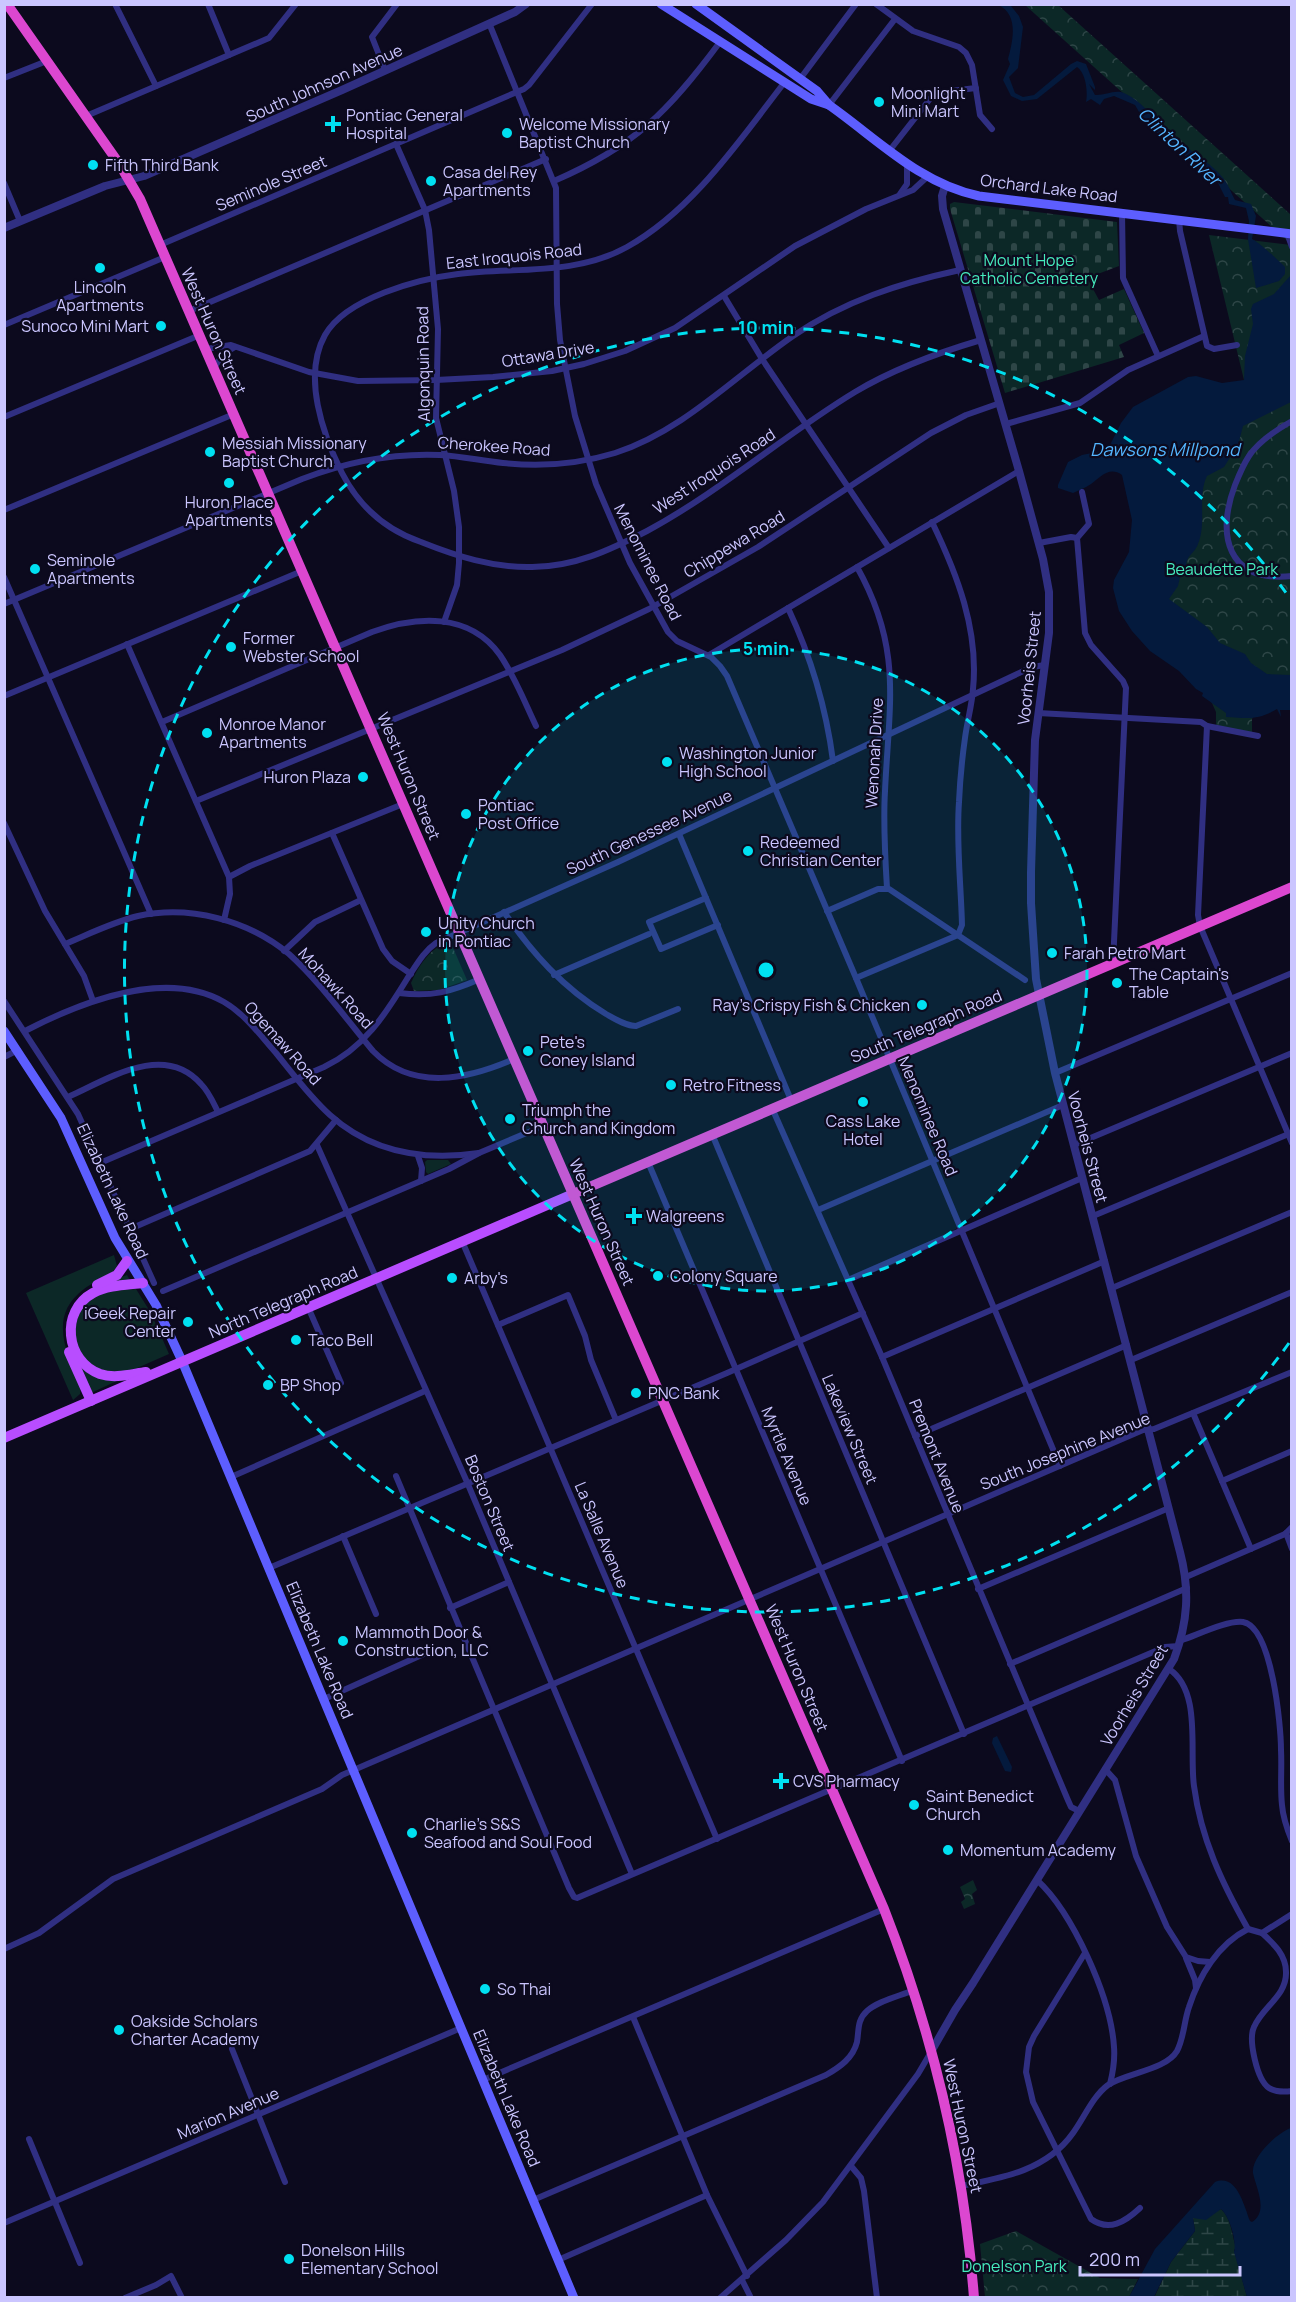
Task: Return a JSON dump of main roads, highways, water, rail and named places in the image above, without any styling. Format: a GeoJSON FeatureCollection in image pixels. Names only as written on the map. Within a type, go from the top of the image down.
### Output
{"type":"FeatureCollection","features":[{"type":"Feature","properties":{"kind":"highway","name":"West Huron Street"},"geometry":{"type":"LineString","coordinates":[[7,4],[129,179],[160,245],[884,1909],[914,1990],[947,2112],[961,2186],[974,2298]]}},
{"type":"Feature","properties":{"kind":"highway","name":"South Telegraph Road"},"geometry":{"type":"LineString","coordinates":[[573,1194],[1292,887]]}},
{"type":"Feature","properties":{"kind":"main road","name":"Orchard Lake Road"},"geometry":{"type":"LineString","coordinates":[[661,4],[784,83],[811,99],[829,105]]}},
{"type":"Feature","properties":{"kind":"main road","name":"Orchard Lake Road"},"geometry":{"type":"LineString","coordinates":[[696,4],[817,91],[829,105],[907,163],[945,186],[979,195],[1289,234]]}},
{"type":"Feature","properties":{"kind":"main road"},"geometry":{"type":"LineString","coordinates":[[743,57],[753,46]]}},
{"type":"Feature","properties":{"kind":"main road","name":"Elizabeth Lake Road"},"geometry":{"type":"LineString","coordinates":[[4,1031],[65,1125],[127,1261],[148,1283],[231,1476],[574,2298]]}},
{"type":"Feature","properties":{"kind":"main road","name":"North Telegraph Road"},"geometry":{"type":"LineString","coordinates":[[4,1438],[573,1194]]}},
{"type":"Feature","properties":{"kind":"main road"},"geometry":{"type":"LineString","coordinates":[[91,1401],[67,1348],[64,1330],[66,1320],[71,1306],[80,1295],[117,1275],[127,1261]]}},
{"type":"Feature","properties":{"kind":"main road"},"geometry":{"type":"LineString","coordinates":[[148,1283],[104,1288],[87,1297],[72,1318],[71,1340],[82,1362],[103,1375],[117,1376],[161,1370]]}},
{"type":"Feature","properties":{"kind":"water","name":"Clinton River"},"geometry":{"type":"Polygon","coordinates":[[[998,5],[1011,6],[1019,16],[1023,27],[1018,68],[1009,77],[1015,93],[1023,97],[1034,95],[1071,64],[1077,61],[1086,64],[1095,90],[1089,84],[1095,95],[1122,92],[1137,101],[1171,135],[1218,172],[1235,200],[1251,204],[1256,216],[1252,239],[1285,267],[1285,274],[1279,281],[1256,288],[1248,239],[1249,221],[1246,208],[1229,204],[1228,197],[1225,197],[1216,179],[1183,154],[1177,146],[1160,136],[1142,117],[1135,105],[1114,96],[1104,99],[1100,105],[1091,99],[1086,102],[1086,83],[1077,67],[1037,99],[1022,101],[1011,96],[1003,80],[1010,64],[1008,59],[1013,36],[1012,21],[1005,9],[998,5]]]}},
{"type":"Feature","properties":{"kind":"water","name":"Dawsons Millpond"},"geometry":{"type":"Polygon","coordinates":[[[1291,275],[1291,402],[1243,426],[1238,445],[1224,467],[1207,476],[1203,492],[1201,536],[1186,563],[1186,568],[1181,573],[1178,586],[1169,599],[1207,627],[1220,643],[1245,654],[1251,663],[1267,674],[1291,675],[1291,710],[1280,710],[1281,717],[1277,709],[1258,717],[1226,717],[1226,713],[1202,696],[1203,693],[1179,671],[1150,651],[1132,631],[1119,611],[1113,588],[1114,580],[1129,552],[1132,520],[1122,475],[1109,472],[1073,493],[1058,488],[1058,485],[1068,462],[1109,447],[1121,423],[1133,407],[1188,377],[1196,376],[1222,383],[1244,380],[1245,356],[1253,324],[1251,309],[1253,304],[1274,294],[1291,275]]]}},
{"type":"Feature","properties":{"kind":"water"},"geometry":{"type":"Polygon","coordinates":[[[997,1736],[1012,1767],[1011,1772],[1005,1771],[992,1743],[993,1738],[997,1736]]]}},
{"type":"Feature","properties":{"kind":"water"},"geometry":{"type":"Polygon","coordinates":[[[1291,2128],[1291,2297],[1247,2297],[1234,2252],[1232,2230],[1221,2209],[1206,2220],[1193,2218],[1195,2231],[1171,2262],[1154,2297],[1129,2297],[1155,2249],[1215,2182],[1223,2180],[1234,2186],[1250,2221],[1252,2222],[1257,2217],[1261,2206],[1253,2173],[1256,2160],[1279,2134],[1291,2128]]]}},
{"type":"Feature","properties":{"kind":"place","name":"Moonlight Mini Mart"},"geometry":{"type":"Point","coordinates":[879,102]}},
{"type":"Feature","properties":{"kind":"place","name":"Pontiac General Hospital"},"geometry":{"type":"Point","coordinates":[333,124]}},
{"type":"Feature","properties":{"kind":"place","name":"Welcome Missionary Baptist Church"},"geometry":{"type":"Point","coordinates":[507,133]}},
{"type":"Feature","properties":{"kind":"place","name":"Fifth Third Bank"},"geometry":{"type":"Point","coordinates":[93,165]}},
{"type":"Feature","properties":{"kind":"place","name":"Casa del Rey Apartments"},"geometry":{"type":"Point","coordinates":[431,181]}},
{"type":"Feature","properties":{"kind":"place","name":"Lincoln Apartments"},"geometry":{"type":"Point","coordinates":[100,268]}},
{"type":"Feature","properties":{"kind":"place","name":"Sunoco Mini Mart"},"geometry":{"type":"Point","coordinates":[161,326]}},
{"type":"Feature","properties":{"kind":"place","name":"Messiah Missionary Baptist Church"},"geometry":{"type":"Point","coordinates":[210,452]}},
{"type":"Feature","properties":{"kind":"place","name":"Huron Place Apartments"},"geometry":{"type":"Point","coordinates":[229,483]}},
{"type":"Feature","properties":{"kind":"place","name":"Seminole Apartments"},"geometry":{"type":"Point","coordinates":[35,569]}},
{"type":"Feature","properties":{"kind":"place","name":"Former Webster School"},"geometry":{"type":"Point","coordinates":[231,647]}},
{"type":"Feature","properties":{"kind":"place","name":"Monroe Manor Apartments"},"geometry":{"type":"Point","coordinates":[207,733]}},
{"type":"Feature","properties":{"kind":"place","name":"Washington Junior High School"},"geometry":{"type":"Point","coordinates":[667,762]}},
{"type":"Feature","properties":{"kind":"place","name":"Huron Plaza"},"geometry":{"type":"Point","coordinates":[363,777]}},
{"type":"Feature","properties":{"kind":"place","name":"Pontiac Post Office"},"geometry":{"type":"Point","coordinates":[466,814]}},
{"type":"Feature","properties":{"kind":"place","name":"Redeemed Christian Center"},"geometry":{"type":"Point","coordinates":[748,851]}},
{"type":"Feature","properties":{"kind":"place","name":"Unity Church in Pontiac"},"geometry":{"type":"Point","coordinates":[426,932]}},
{"type":"Feature","properties":{"kind":"place","name":"Farah Petro Mart"},"geometry":{"type":"Point","coordinates":[1052,953]}},
{"type":"Feature","properties":{"kind":"place","name":"The Captain's Table"},"geometry":{"type":"Point","coordinates":[1117,983]}},
{"type":"Feature","properties":{"kind":"place","name":"Ray’s Crispy Fish & Chicken"},"geometry":{"type":"Point","coordinates":[922,1005]}},
{"type":"Feature","properties":{"kind":"place","name":"Pete's Coney Island"},"geometry":{"type":"Point","coordinates":[528,1051]}},
{"type":"Feature","properties":{"kind":"place","name":"Retro Fitness"},"geometry":{"type":"Point","coordinates":[671,1085]}},
{"type":"Feature","properties":{"kind":"place","name":"Cass Lake Hotel"},"geometry":{"type":"Point","coordinates":[863,1102]}},
{"type":"Feature","properties":{"kind":"place","name":"Triumph the Church and Kingdom"},"geometry":{"type":"Point","coordinates":[510,1119]}},
{"type":"Feature","properties":{"kind":"place","name":"Walgreens"},"geometry":{"type":"Point","coordinates":[634,1216]}},
{"type":"Feature","properties":{"kind":"place","name":"Colony Square"},"geometry":{"type":"Point","coordinates":[658,1276]}},
{"type":"Feature","properties":{"kind":"place","name":"Arby's"},"geometry":{"type":"Point","coordinates":[452,1278]}},
{"type":"Feature","properties":{"kind":"place","name":"iGeek Repair Center"},"geometry":{"type":"Point","coordinates":[188,1322]}},
{"type":"Feature","properties":{"kind":"place","name":"Taco Bell"},"geometry":{"type":"Point","coordinates":[296,1340]}},
{"type":"Feature","properties":{"kind":"place","name":"BP Shop"},"geometry":{"type":"Point","coordinates":[268,1385]}},
{"type":"Feature","properties":{"kind":"place","name":"PNC Bank"},"geometry":{"type":"Point","coordinates":[636,1393]}},
{"type":"Feature","properties":{"kind":"place","name":"Mammoth Door & Construction, LLC"},"geometry":{"type":"Point","coordinates":[343,1641]}},
{"type":"Feature","properties":{"kind":"place","name":"CVS Pharmacy"},"geometry":{"type":"Point","coordinates":[781,1781]}},
{"type":"Feature","properties":{"kind":"place","name":"Saint Benedict Church"},"geometry":{"type":"Point","coordinates":[914,1805]}},
{"type":"Feature","properties":{"kind":"place","name":"Charlie's S&S Seafood and Soul Food"},"geometry":{"type":"Point","coordinates":[412,1833]}},
{"type":"Feature","properties":{"kind":"place","name":"Momentum Academy"},"geometry":{"type":"Point","coordinates":[948,1850]}},
{"type":"Feature","properties":{"kind":"place","name":"So Thai"},"geometry":{"type":"Point","coordinates":[485,1989]}},
{"type":"Feature","properties":{"kind":"place","name":"Oakside Scholars Charter Academy"},"geometry":{"type":"Point","coordinates":[119,2030]}},
{"type":"Feature","properties":{"kind":"place","name":"Donelson Hills Elementary School"},"geometry":{"type":"Point","coordinates":[289,2259]}},
{"type":"Feature","properties":{"kind":"park label","name":"Mount Hope Catholic Cemetery"},"geometry":{"type":"Point","coordinates":[1029,269]}},
{"type":"Feature","properties":{"kind":"park label","name":"Beaudette Park"},"geometry":{"type":"Point","coordinates":[1222,569]}},
{"type":"Feature","properties":{"kind":"park label","name":"Donelson Park"},"geometry":{"type":"Point","coordinates":[1014,2266]}}]}
